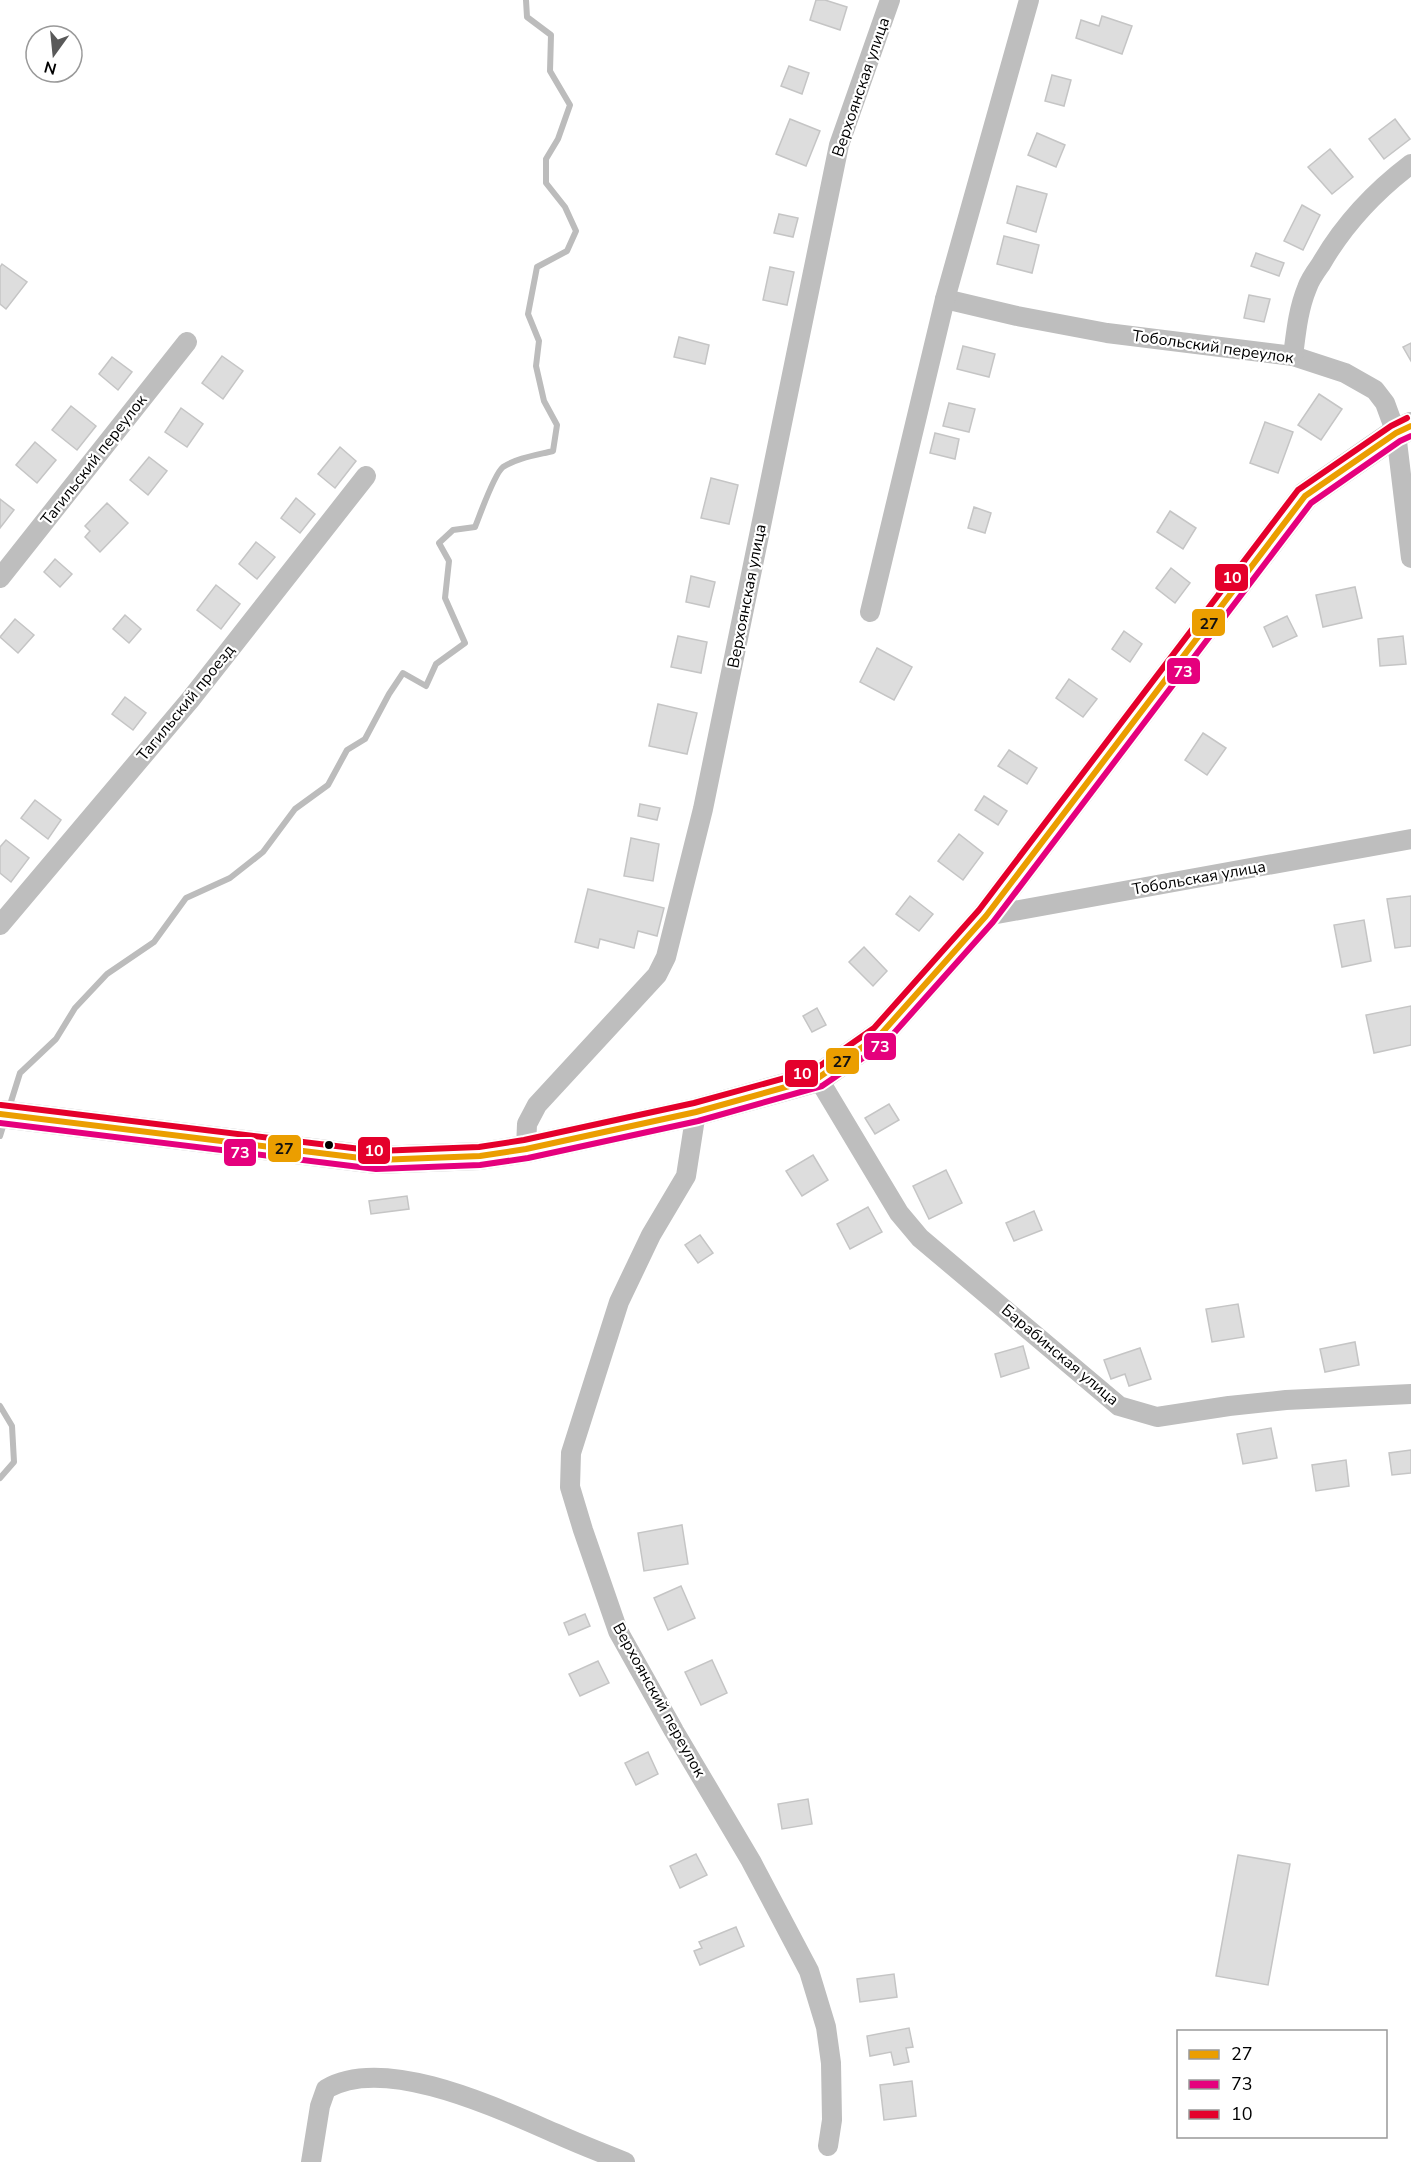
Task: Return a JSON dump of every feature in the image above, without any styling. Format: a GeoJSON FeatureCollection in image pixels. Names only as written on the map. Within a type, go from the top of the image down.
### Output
{"type":"FeatureCollection","features":[{"type":"Feature","properties":{"kind":"street","name":"Верхоянская улица"},"geometry":{"type":"LineString","coordinates":[[526,1149],[527,1124],[537,1105],[657,975],[666,957],[703,809],[838,145],[890,0]]}},
{"type":"Feature","properties":{"kind":"street"},"geometry":{"type":"LineString","coordinates":[[870,612],[945,299],[1029,0]]}},
{"type":"Feature","properties":{"kind":"street"},"geometry":{"type":"LineString","coordinates":[[1293,356],[1300,310],[1308,286],[1331,247],[1355,215],[1384,184],[1411,164]]}},
{"type":"Feature","properties":{"kind":"street","name":"Тобольский переулок"},"geometry":{"type":"LineString","coordinates":[[945,299],[1017,316],[1107,333],[1293,356],[1344,373],[1375,390],[1404,430],[1411,558]]}},
{"type":"Feature","properties":{"kind":"street","name":"Тагильский переулок"},"geometry":{"type":"LineString","coordinates":[[2,571],[187,342]]}},
{"type":"Feature","properties":{"kind":"street"},"geometry":{"type":"LineString","coordinates":[[0,1114],[376,1160],[480,1156],[526,1149],[696,1112],[818,1078],[880,1035],[986,916],[1305,496],[1404,430]]}},
{"type":"Feature","properties":{"kind":"street","name":"Тагильский проезд"},"geometry":{"type":"LineString","coordinates":[[0,925],[189,700],[366,476]]}},
{"type":"Feature","properties":{"kind":"street","name":"Тобольская улица"},"geometry":{"type":"LineString","coordinates":[[986,916],[1411,839]]}},
{"type":"Feature","properties":{"kind":"street","name":"Барабинская улица"},"geometry":{"type":"LineString","coordinates":[[818,1078],[899,1213],[920,1238],[1119,1406],[1157,1417],[1286,1400],[1411,1394]]}},
{"type":"Feature","properties":{"kind":"street","name":"Верхоянский переулок"},"geometry":{"type":"LineString","coordinates":[[696,1112],[686,1176],[651,1235],[619,1302],[571,1453],[570,1487],[618,1631],[751,1861],[809,1971],[826,2027],[831,2063],[832,2120],[828,2146]]}},
{"type":"Feature","properties":{"kind":"street"},"geometry":{"type":"LineString","coordinates":[[311,2162],[320,2106],[326,2089],[338,2082],[352,2079],[400,2080],[461,2094],[625,2162]]}},
{"type":"Feature","properties":{"kind":"building"},"geometry":{"type":"Polygon","coordinates":[[[816,0],[825,0],[847,7],[840,30],[810,20],[816,0]]]}},
{"type":"Feature","properties":{"kind":"building"},"geometry":{"type":"Polygon","coordinates":[[[1102,16],[1132,26],[1122,54],[1076,38],[1081,20],[1099,26],[1102,16]]]}},
{"type":"Feature","properties":{"kind":"building"},"geometry":{"type":"Polygon","coordinates":[[[789,66],[809,73],[802,94],[781,86],[789,66]]]}},
{"type":"Feature","properties":{"kind":"building"},"geometry":{"type":"Polygon","coordinates":[[[1052,75],[1071,80],[1064,106],[1045,101],[1052,75]]]}},
{"type":"Feature","properties":{"kind":"building"},"geometry":{"type":"Polygon","coordinates":[[[790,119],[820,131],[806,166],[776,154],[790,119]]]}},
{"type":"Feature","properties":{"kind":"building"},"geometry":{"type":"Polygon","coordinates":[[[1395,119],[1410,139],[1384,159],[1369,139],[1395,119]]]}},
{"type":"Feature","properties":{"kind":"building"},"geometry":{"type":"Polygon","coordinates":[[[1037,133],[1065,145],[1056,167],[1028,155],[1037,133]]]}},
{"type":"Feature","properties":{"kind":"building"},"geometry":{"type":"Polygon","coordinates":[[[1330,149],[1353,177],[1332,194],[1308,167],[1330,149]]]}},
{"type":"Feature","properties":{"kind":"building"},"geometry":{"type":"Polygon","coordinates":[[[1017,186],[1047,194],[1036,232],[1007,223],[1017,186]]]}},
{"type":"Feature","properties":{"kind":"building"},"geometry":{"type":"Polygon","coordinates":[[[1302,205],[1320,215],[1303,250],[1284,241],[1302,205]]]}},
{"type":"Feature","properties":{"kind":"building"},"geometry":{"type":"Polygon","coordinates":[[[779,214],[798,218],[793,237],[774,233],[779,214]]]}},
{"type":"Feature","properties":{"kind":"building"},"geometry":{"type":"Polygon","coordinates":[[[1004,236],[1039,245],[1032,273],[997,264],[1004,236]]]}},
{"type":"Feature","properties":{"kind":"building"},"geometry":{"type":"Polygon","coordinates":[[[1256,253],[1284,263],[1279,276],[1251,266],[1256,253]]]}},
{"type":"Feature","properties":{"kind":"building"},"geometry":{"type":"Polygon","coordinates":[[[2,264],[27,282],[6,309],[0,304],[0,267],[2,264]]]}},
{"type":"Feature","properties":{"kind":"building"},"geometry":{"type":"Polygon","coordinates":[[[770,267],[794,272],[787,305],[763,300],[770,267]]]}},
{"type":"Feature","properties":{"kind":"building"},"geometry":{"type":"Polygon","coordinates":[[[1249,295],[1270,299],[1264,322],[1244,318],[1249,295]]]}},
{"type":"Feature","properties":{"kind":"building"},"geometry":{"type":"Polygon","coordinates":[[[679,337],[709,345],[705,364],[674,357],[679,337]]]}},
{"type":"Feature","properties":{"kind":"building"},"geometry":{"type":"Polygon","coordinates":[[[1411,343],[1411,361],[1403,347],[1411,343]]]}},
{"type":"Feature","properties":{"kind":"building"},"geometry":{"type":"Polygon","coordinates":[[[963,346],[995,354],[989,377],[957,369],[963,346]]]}},
{"type":"Feature","properties":{"kind":"building"},"geometry":{"type":"Polygon","coordinates":[[[222,356],[243,371],[223,399],[202,383],[222,356]]]}},
{"type":"Feature","properties":{"kind":"building"},"geometry":{"type":"Polygon","coordinates":[[[112,357],[132,372],[118,390],[99,374],[112,357]]]}},
{"type":"Feature","properties":{"kind":"building"},"geometry":{"type":"Polygon","coordinates":[[[1319,394],[1342,409],[1321,440],[1298,425],[1319,394]]]}},
{"type":"Feature","properties":{"kind":"building"},"geometry":{"type":"Polygon","coordinates":[[[949,403],[975,409],[969,432],[943,426],[949,403]]]}},
{"type":"Feature","properties":{"kind":"building"},"geometry":{"type":"Polygon","coordinates":[[[71,406],[96,426],[77,450],[52,430],[71,406]]]}},
{"type":"Feature","properties":{"kind":"building"},"geometry":{"type":"Polygon","coordinates":[[[181,408],[203,424],[187,447],[165,432],[181,408]]]}},
{"type":"Feature","properties":{"kind":"building"},"geometry":{"type":"Polygon","coordinates":[[[1265,422],[1293,432],[1278,473],[1250,463],[1265,422]]]}},
{"type":"Feature","properties":{"kind":"building"},"geometry":{"type":"Polygon","coordinates":[[[935,433],[959,439],[955,459],[930,453],[935,433]]]}},
{"type":"Feature","properties":{"kind":"building"},"geometry":{"type":"Polygon","coordinates":[[[35,442],[56,460],[37,483],[16,465],[35,442]]]}},
{"type":"Feature","properties":{"kind":"building"},"geometry":{"type":"Polygon","coordinates":[[[340,447],[356,461],[335,488],[318,474],[340,447]]]}},
{"type":"Feature","properties":{"kind":"building"},"geometry":{"type":"Polygon","coordinates":[[[149,457],[167,471],[148,495],[130,480],[149,457]]]}},
{"type":"Feature","properties":{"kind":"building"},"geometry":{"type":"Polygon","coordinates":[[[711,478],[738,485],[729,524],[701,518],[711,478]]]}},
{"type":"Feature","properties":{"kind":"building"},"geometry":{"type":"Polygon","coordinates":[[[296,498],[315,514],[300,533],[281,518],[296,498]]]}},
{"type":"Feature","properties":{"kind":"building"},"geometry":{"type":"Polygon","coordinates":[[[0,499],[14,510],[0,528],[0,499]]]}},
{"type":"Feature","properties":{"kind":"building"},"geometry":{"type":"Polygon","coordinates":[[[107,503],[128,523],[100,552],[85,537],[90,531],[85,526],[107,503]]]}},
{"type":"Feature","properties":{"kind":"building"},"geometry":{"type":"Polygon","coordinates":[[[974,507],[991,513],[985,533],[968,528],[974,507]]]}},
{"type":"Feature","properties":{"kind":"building"},"geometry":{"type":"Polygon","coordinates":[[[1170,511],[1196,528],[1183,549],[1157,532],[1170,511]]]}},
{"type":"Feature","properties":{"kind":"building"},"geometry":{"type":"Polygon","coordinates":[[[256,542],[275,557],[257,579],[239,564],[256,542]]]}},
{"type":"Feature","properties":{"kind":"building"},"geometry":{"type":"Polygon","coordinates":[[[55,559],[72,574],[60,587],[44,572],[55,559]]]}},
{"type":"Feature","properties":{"kind":"building"},"geometry":{"type":"Polygon","coordinates":[[[1171,568],[1190,583],[1175,603],[1156,588],[1171,568]]]}},
{"type":"Feature","properties":{"kind":"building"},"geometry":{"type":"Polygon","coordinates":[[[691,576],[715,582],[709,607],[686,602],[691,576]]]}},
{"type":"Feature","properties":{"kind":"building"},"geometry":{"type":"Polygon","coordinates":[[[216,585],[240,604],[221,629],[197,610],[216,585]]]}},
{"type":"Feature","properties":{"kind":"building"},"geometry":{"type":"Polygon","coordinates":[[[1355,587],[1362,618],[1323,627],[1316,595],[1355,587]]]}},
{"type":"Feature","properties":{"kind":"building"},"geometry":{"type":"Polygon","coordinates":[[[125,615],[141,629],[129,643],[113,629],[125,615]]]}},
{"type":"Feature","properties":{"kind":"building"},"geometry":{"type":"Polygon","coordinates":[[[1287,616],[1297,636],[1273,647],[1264,627],[1287,616]]]}},
{"type":"Feature","properties":{"kind":"building"},"geometry":{"type":"Polygon","coordinates":[[[15,619],[34,635],[18,653],[0,637],[15,619]]]}},
{"type":"Feature","properties":{"kind":"building"},"geometry":{"type":"Polygon","coordinates":[[[1124,631],[1142,644],[1130,662],[1112,649],[1124,631]]]}},
{"type":"Feature","properties":{"kind":"building"},"geometry":{"type":"Polygon","coordinates":[[[678,636],[707,642],[701,673],[671,667],[678,636]]]}},
{"type":"Feature","properties":{"kind":"building"},"geometry":{"type":"Polygon","coordinates":[[[1403,636],[1406,664],[1380,666],[1378,639],[1403,636]]]}},
{"type":"Feature","properties":{"kind":"building"},"geometry":{"type":"Polygon","coordinates":[[[877,648],[912,667],[894,700],[860,682],[877,648]]]}},
{"type":"Feature","properties":{"kind":"building"},"geometry":{"type":"Polygon","coordinates":[[[1069,679],[1097,699],[1083,717],[1056,698],[1069,679]]]}},
{"type":"Feature","properties":{"kind":"building"},"geometry":{"type":"Polygon","coordinates":[[[125,697],[146,713],[133,730],[112,714],[125,697]]]}},
{"type":"Feature","properties":{"kind":"building"},"geometry":{"type":"Polygon","coordinates":[[[658,704],[697,713],[687,754],[649,746],[658,704]]]}},
{"type":"Feature","properties":{"kind":"building"},"geometry":{"type":"Polygon","coordinates":[[[1203,733],[1226,748],[1207,775],[1185,760],[1203,733]]]}},
{"type":"Feature","properties":{"kind":"building"},"geometry":{"type":"Polygon","coordinates":[[[1009,750],[1037,768],[1027,784],[998,766],[1009,750]]]}},
{"type":"Feature","properties":{"kind":"building"},"geometry":{"type":"Polygon","coordinates":[[[984,796],[1007,811],[998,825],[975,810],[984,796]]]}},
{"type":"Feature","properties":{"kind":"building"},"geometry":{"type":"Polygon","coordinates":[[[35,800],[61,820],[48,839],[21,818],[35,800]]]}},
{"type":"Feature","properties":{"kind":"building"},"geometry":{"type":"Polygon","coordinates":[[[640,804],[660,808],[657,820],[638,816],[640,804]]]}},
{"type":"Feature","properties":{"kind":"building"},"geometry":{"type":"Polygon","coordinates":[[[959,834],[983,853],[963,880],[938,861],[959,834]]]}},
{"type":"Feature","properties":{"kind":"building"},"geometry":{"type":"Polygon","coordinates":[[[631,838],[659,844],[653,881],[624,876],[631,838]]]}},
{"type":"Feature","properties":{"kind":"building"},"geometry":{"type":"Polygon","coordinates":[[[6,840],[29,858],[11,882],[0,873],[0,847],[6,840]]]}},
{"type":"Feature","properties":{"kind":"building"},"geometry":{"type":"Polygon","coordinates":[[[588,889],[664,908],[657,936],[638,931],[634,948],[600,939],[598,948],[575,942],[588,889]]]}},
{"type":"Feature","properties":{"kind":"building"},"geometry":{"type":"Polygon","coordinates":[[[910,896],[933,914],[919,931],[896,914],[910,896]]]}},
{"type":"Feature","properties":{"kind":"building"},"geometry":{"type":"Polygon","coordinates":[[[1411,896],[1411,946],[1395,948],[1387,899],[1411,896]]]}},
{"type":"Feature","properties":{"kind":"building"},"geometry":{"type":"Polygon","coordinates":[[[1364,920],[1371,961],[1342,967],[1334,925],[1364,920]]]}},
{"type":"Feature","properties":{"kind":"building"},"geometry":{"type":"Polygon","coordinates":[[[864,947],[887,971],[873,986],[849,962],[864,947]]]}},
{"type":"Feature","properties":{"kind":"building"},"geometry":{"type":"Polygon","coordinates":[[[1411,1006],[1411,1045],[1374,1053],[1366,1015],[1411,1006]]]}},
{"type":"Feature","properties":{"kind":"building"},"geometry":{"type":"Polygon","coordinates":[[[817,1008],[826,1025],[812,1032],[803,1016],[817,1008]]]}},
{"type":"Feature","properties":{"kind":"building"},"geometry":{"type":"Polygon","coordinates":[[[889,1104],[899,1120],[875,1134],[865,1118],[889,1104]]]}},
{"type":"Feature","properties":{"kind":"building"},"geometry":{"type":"Polygon","coordinates":[[[813,1155],[828,1180],[802,1196],[786,1171],[813,1155]]]}},
{"type":"Feature","properties":{"kind":"building"},"geometry":{"type":"Polygon","coordinates":[[[946,1170],[962,1203],[929,1219],[913,1186],[946,1170]]]}},
{"type":"Feature","properties":{"kind":"building"},"geometry":{"type":"Polygon","coordinates":[[[407,1196],[409,1209],[371,1214],[369,1201],[407,1196]]]}},
{"type":"Feature","properties":{"kind":"building"},"geometry":{"type":"Polygon","coordinates":[[[868,1207],[882,1232],[850,1249],[837,1224],[868,1207]]]}},
{"type":"Feature","properties":{"kind":"building"},"geometry":{"type":"Polygon","coordinates":[[[1034,1211],[1042,1230],[1014,1241],[1006,1223],[1034,1211]]]}},
{"type":"Feature","properties":{"kind":"building"},"geometry":{"type":"Polygon","coordinates":[[[700,1235],[713,1253],[698,1263],[685,1245],[700,1235]]]}},
{"type":"Feature","properties":{"kind":"building"},"geometry":{"type":"Polygon","coordinates":[[[1238,1304],[1244,1337],[1212,1342],[1206,1309],[1238,1304]]]}},
{"type":"Feature","properties":{"kind":"building"},"geometry":{"type":"Polygon","coordinates":[[[1355,1342],[1359,1365],[1325,1372],[1320,1349],[1355,1342]]]}},
{"type":"Feature","properties":{"kind":"building"},"geometry":{"type":"Polygon","coordinates":[[[1023,1346],[1029,1368],[1001,1377],[995,1354],[1023,1346]]]}},
{"type":"Feature","properties":{"kind":"building"},"geometry":{"type":"Polygon","coordinates":[[[1140,1348],[1151,1379],[1129,1386],[1125,1374],[1111,1379],[1104,1360],[1140,1348]]]}},
{"type":"Feature","properties":{"kind":"building"},"geometry":{"type":"Polygon","coordinates":[[[1271,1428],[1277,1458],[1243,1464],[1237,1434],[1271,1428]]]}},
{"type":"Feature","properties":{"kind":"building"},"geometry":{"type":"Polygon","coordinates":[[[1411,1450],[1411,1473],[1392,1475],[1389,1453],[1411,1450]]]}},
{"type":"Feature","properties":{"kind":"building"},"geometry":{"type":"Polygon","coordinates":[[[1346,1460],[1349,1486],[1316,1491],[1312,1465],[1346,1460]]]}},
{"type":"Feature","properties":{"kind":"building"},"geometry":{"type":"Polygon","coordinates":[[[682,1525],[688,1564],[644,1571],[638,1533],[682,1525]]]}},
{"type":"Feature","properties":{"kind":"building"},"geometry":{"type":"Polygon","coordinates":[[[681,1586],[695,1618],[668,1630],[654,1598],[681,1586]]]}},
{"type":"Feature","properties":{"kind":"building"},"geometry":{"type":"Polygon","coordinates":[[[585,1614],[590,1626],[569,1635],[564,1623],[585,1614]]]}},
{"type":"Feature","properties":{"kind":"building"},"geometry":{"type":"Polygon","coordinates":[[[712,1660],[727,1693],[701,1705],[685,1672],[712,1660]]]}},
{"type":"Feature","properties":{"kind":"building"},"geometry":{"type":"Polygon","coordinates":[[[598,1661],[609,1683],[580,1696],[569,1674],[598,1661]]]}},
{"type":"Feature","properties":{"kind":"building"},"geometry":{"type":"Polygon","coordinates":[[[648,1752],[658,1774],[636,1785],[625,1763],[648,1752]]]}},
{"type":"Feature","properties":{"kind":"building"},"geometry":{"type":"Polygon","coordinates":[[[808,1799],[812,1824],[782,1829],[778,1804],[808,1799]]]}},
{"type":"Feature","properties":{"kind":"building"},"geometry":{"type":"Polygon","coordinates":[[[696,1854],[707,1875],[680,1888],[670,1866],[696,1854]]]}},
{"type":"Feature","properties":{"kind":"building"},"geometry":{"type":"Polygon","coordinates":[[[1238,1855],[1290,1864],[1268,1985],[1216,1976],[1238,1855]]]}},
{"type":"Feature","properties":{"kind":"building"},"geometry":{"type":"Polygon","coordinates":[[[736,1927],[744,1946],[700,1965],[694,1951],[702,1948],[699,1942],[736,1927]]]}},
{"type":"Feature","properties":{"kind":"building"},"geometry":{"type":"Polygon","coordinates":[[[894,1974],[897,1997],[860,2002],[857,1979],[894,1974]]]}},
{"type":"Feature","properties":{"kind":"building"},"geometry":{"type":"Polygon","coordinates":[[[909,2028],[913,2047],[906,2048],[909,2062],[894,2065],[891,2052],[870,2056],[867,2036],[909,2028]]]}},
{"type":"Feature","properties":{"kind":"building"},"geometry":{"type":"Polygon","coordinates":[[[912,2081],[916,2116],[884,2120],[880,2085],[912,2081]]]}},
{"type":"Feature","properties":{"kind":"waterway"},"geometry":{"type":"LineString","coordinates":[[9,1108],[20,1073],[56,1039],[75,1008],[107,974],[154,942],[186,898],[230,878],[263,852],[295,809],[328,785],[347,750],[365,739],[403,673],[426,686],[436,664],[465,643],[445,598],[449,561],[439,543],[453,530],[475,527],[492,486],[503,467],[521,459],[553,451],[557,425],[544,401],[536,366],[539,341],[528,314],[537,267],[567,251],[576,231],[565,207],[546,183],[546,159],[558,139],[570,105],[550,71],[551,35],[527,17],[526,0]]}},
{"type":"Feature","properties":{"kind":"waterway"},"geometry":{"type":"LineString","coordinates":[[0,1136],[4,1123]]}},
{"type":"Feature","properties":{"kind":"waterway"},"geometry":{"type":"LineString","coordinates":[[0,1406],[12,1426],[14,1462],[0,1478]]}},
{"type":"Feature","properties":{"kind":"transit line","name":"10"},"geometry":{"type":"LineString","coordinates":[[1,1105],[377,1151],[479,1147],[524,1140],[694,1103],[814,1070],[874,1028],[979,910],[1298,490],[1391,426],[1407,418]]}},
{"type":"Feature","properties":{"kind":"transit line","name":"27"},"geometry":{"type":"LineString","coordinates":[[0,1114],[377,1160],[480,1156],[526,1149],[696,1112],[818,1078],[880,1035],[986,916],[1305,496],[1396,433],[1411,426]]}},
{"type":"Feature","properties":{"kind":"transit line","name":"73"},"geometry":{"type":"LineString","coordinates":[[0,1123],[376,1169],[480,1165],[528,1158],[698,1121],[822,1086],[886,1042],[993,922],[1311,503],[1400,441],[1411,436]]}}]}
